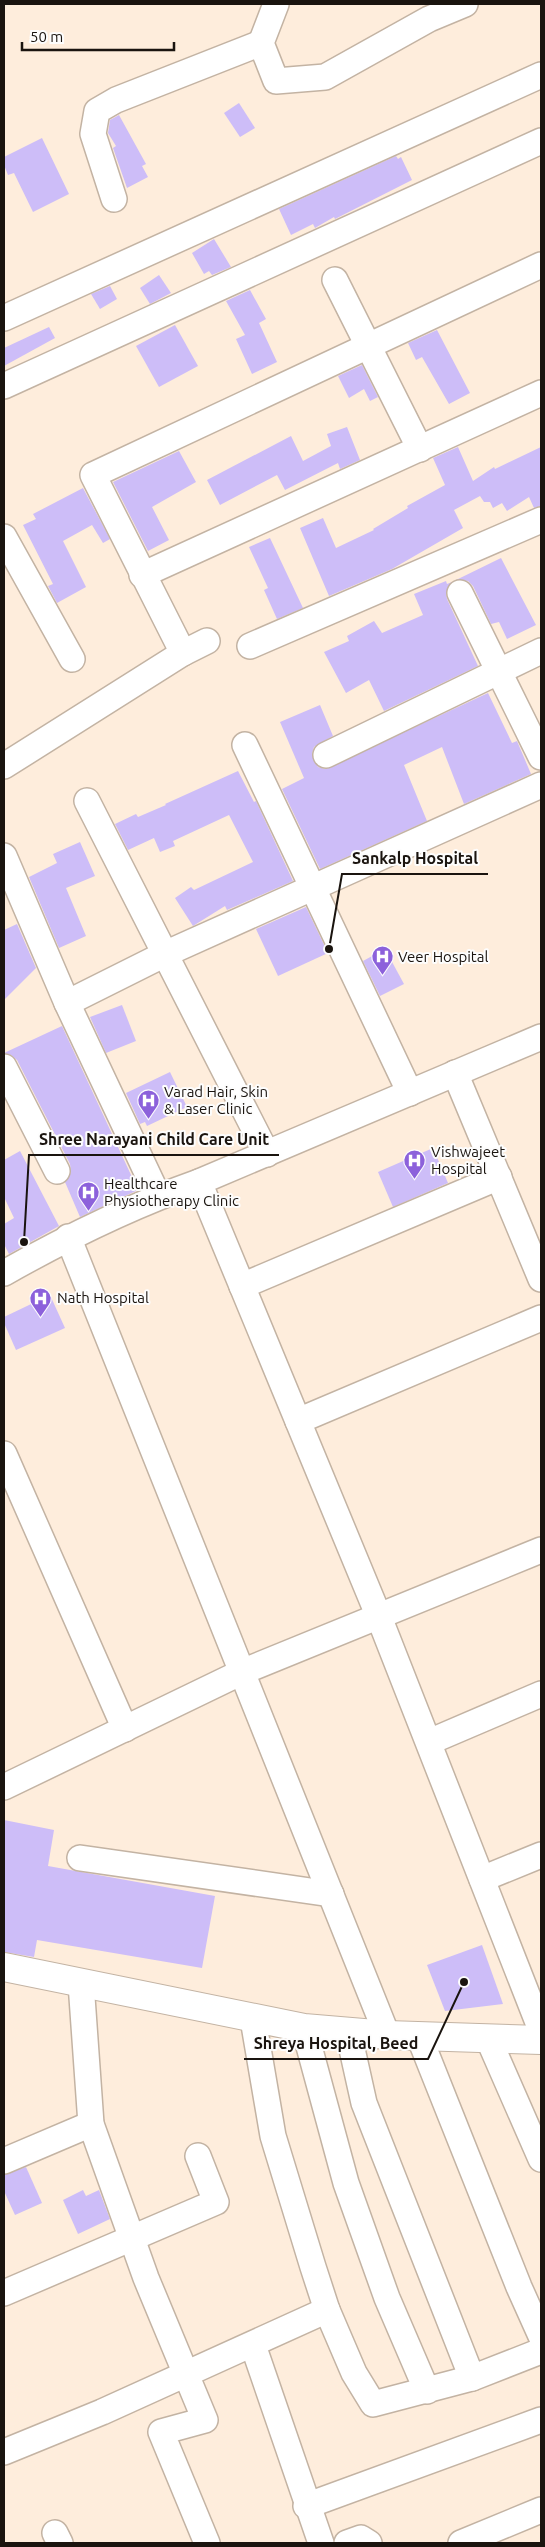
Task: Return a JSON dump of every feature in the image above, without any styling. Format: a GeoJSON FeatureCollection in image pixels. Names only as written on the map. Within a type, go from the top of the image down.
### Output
{"type":"FeatureCollection","features":[{"type":"Feature","properties":{"kind":"main road"},"geometry":{"type":"LineString","coordinates":[[4,1967],[304,2028],[387,2035],[541,2040]]}},
{"type":"Feature","properties":{"kind":"street"},"geometry":{"type":"LineString","coordinates":[[276,4],[261,43],[276,81],[325,77],[429,19],[465,4]]}},
{"type":"Feature","properties":{"kind":"street"},"geometry":{"type":"LineString","coordinates":[[114,199],[93,134],[97,111],[116,100],[261,43]]}},
{"type":"Feature","properties":{"kind":"street"},"geometry":{"type":"LineString","coordinates":[[4,318],[541,75]]}},
{"type":"Feature","properties":{"kind":"street"},"geometry":{"type":"LineString","coordinates":[[4,386],[541,141]]}},
{"type":"Feature","properties":{"kind":"street"},"geometry":{"type":"LineString","coordinates":[[183,653],[142,575],[93,474],[541,265]]}},
{"type":"Feature","properties":{"kind":"street"},"geometry":{"type":"LineString","coordinates":[[335,280],[420,448]]}},
{"type":"Feature","properties":{"kind":"street"},"geometry":{"type":"LineString","coordinates":[[142,575],[541,393]]}},
{"type":"Feature","properties":{"kind":"street"},"geometry":{"type":"LineString","coordinates":[[250,646],[541,520]]}},
{"type":"Feature","properties":{"kind":"street"},"geometry":{"type":"LineString","coordinates":[[4,537],[72,659]]}},
{"type":"Feature","properties":{"kind":"street"},"geometry":{"type":"LineString","coordinates":[[460,592],[541,757]]}},
{"type":"Feature","properties":{"kind":"street"},"geometry":{"type":"LineString","coordinates":[[4,766],[183,653],[207,641]]}},
{"type":"Feature","properties":{"kind":"street"},"geometry":{"type":"LineString","coordinates":[[326,755],[541,651]]}},
{"type":"Feature","properties":{"kind":"street"},"geometry":{"type":"LineString","coordinates":[[245,745],[410,1092]]}},
{"type":"Feature","properties":{"kind":"street"},"geometry":{"type":"LineString","coordinates":[[67,1003],[165,954],[541,785]]}},
{"type":"Feature","properties":{"kind":"street"},"geometry":{"type":"LineString","coordinates":[[87,801],[267,1154]]}},
{"type":"Feature","properties":{"kind":"street"},"geometry":{"type":"LineString","coordinates":[[4,856],[67,1003],[158,1196]]}},
{"type":"Feature","properties":{"kind":"street"},"geometry":{"type":"LineString","coordinates":[[4,1273],[68,1237],[125,1213],[158,1196],[199,1182],[267,1154],[541,1037]]}},
{"type":"Feature","properties":{"kind":"street"},"geometry":{"type":"LineString","coordinates":[[4,1067],[57,1171]]}},
{"type":"Feature","properties":{"kind":"street"},"geometry":{"type":"LineString","coordinates":[[455,1073],[541,1279]]}},
{"type":"Feature","properties":{"kind":"street"},"geometry":{"type":"LineString","coordinates":[[242,1286],[499,1177]]}},
{"type":"Feature","properties":{"kind":"street"},"geometry":{"type":"LineString","coordinates":[[199,1182],[379,1617],[541,2030]]}},
{"type":"Feature","properties":{"kind":"street"},"geometry":{"type":"LineString","coordinates":[[68,1237],[387,2035]]}},
{"type":"Feature","properties":{"kind":"street"},"geometry":{"type":"LineString","coordinates":[[298,1421],[541,1318]]}},
{"type":"Feature","properties":{"kind":"street"},"geometry":{"type":"LineString","coordinates":[[4,1454],[125,1729]]}},
{"type":"Feature","properties":{"kind":"street"},"geometry":{"type":"LineString","coordinates":[[4,1787],[242,1672],[541,1550]]}},
{"type":"Feature","properties":{"kind":"street"},"geometry":{"type":"LineString","coordinates":[[429,1742],[541,1694]]}},
{"type":"Feature","properties":{"kind":"street"},"geometry":{"type":"LineString","coordinates":[[482,1879],[541,1855]]}},
{"type":"Feature","properties":{"kind":"street"},"geometry":{"type":"LineString","coordinates":[[80,1858],[331,1894]]}},
{"type":"Feature","properties":{"kind":"street"},"geometry":{"type":"LineString","coordinates":[[80,1983],[91,2124],[132,2238],[205,2420],[161,2432],[207,2543]]}},
{"type":"Feature","properties":{"kind":"street"},"geometry":{"type":"LineString","coordinates":[[253,2018],[273,2136],[327,2310],[354,2372],[372,2404],[472,2378],[541,2351]]}},
{"type":"Feature","properties":{"kind":"street"},"geometry":{"type":"LineString","coordinates":[[304,2028],[346,2183],[387,2298],[427,2391]]}},
{"type":"Feature","properties":{"kind":"street"},"geometry":{"type":"LineString","coordinates":[[348,2031],[364,2103],[472,2378]]}},
{"type":"Feature","properties":{"kind":"street"},"geometry":{"type":"LineString","coordinates":[[419,2036],[519,2287],[541,2336]]}},
{"type":"Feature","properties":{"kind":"street"},"geometry":{"type":"LineString","coordinates":[[488,2038],[541,2159]]}},
{"type":"Feature","properties":{"kind":"street"},"geometry":{"type":"LineString","coordinates":[[4,2161],[91,2124]]}},
{"type":"Feature","properties":{"kind":"street"},"geometry":{"type":"LineString","coordinates":[[4,2293],[216,2202],[198,2156]]}},
{"type":"Feature","properties":{"kind":"street"},"geometry":{"type":"LineString","coordinates":[[4,2452],[253,2345],[327,2310]]}},
{"type":"Feature","properties":{"kind":"street"},"geometry":{"type":"LineString","coordinates":[[253,2345],[306,2506],[321,2543]]}},
{"type":"Feature","properties":{"kind":"street"},"geometry":{"type":"LineString","coordinates":[[306,2506],[541,2420]]}},
{"type":"Feature","properties":{"kind":"street"},"geometry":{"type":"LineString","coordinates":[[461,2543],[541,2510]]}},
{"type":"Feature","properties":{"kind":"street"},"geometry":{"type":"LineString","coordinates":[[347,2543],[361,2538],[369,2543]]}},
{"type":"Feature","properties":{"kind":"building"},"geometry":{"type":"Polygon","coordinates":[[[239,103],[255,128],[240,137],[224,113],[239,103]]]}},
{"type":"Feature","properties":{"kind":"building"},"geometry":{"type":"Polygon","coordinates":[[[119,115],[146,164],[142,166],[148,177],[127,188],[113,148],[116,146],[108,133],[110,120],[119,115]]]}},
{"type":"Feature","properties":{"kind":"building"},"geometry":{"type":"Polygon","coordinates":[[[42,138],[69,194],[33,212],[14,173],[8,175],[4,165],[4,157],[42,138]]]}},
{"type":"Feature","properties":{"kind":"building"},"geometry":{"type":"Polygon","coordinates":[[[396,156],[398,159],[401,157],[412,180],[335,219],[334,217],[315,228],[313,224],[291,235],[279,209],[396,156]]]}},
{"type":"Feature","properties":{"kind":"building"},"geometry":{"type":"Polygon","coordinates":[[[214,239],[231,267],[212,275],[209,271],[204,274],[192,253],[214,239]]]}},
{"type":"Feature","properties":{"kind":"building"},"geometry":{"type":"Polygon","coordinates":[[[159,275],[171,293],[150,304],[140,288],[159,275]]]}},
{"type":"Feature","properties":{"kind":"building"},"geometry":{"type":"Polygon","coordinates":[[[110,286],[117,299],[100,309],[91,294],[110,286]]]}},
{"type":"Feature","properties":{"kind":"building"},"geometry":{"type":"Polygon","coordinates":[[[250,290],[266,319],[259,323],[277,362],[252,374],[236,339],[245,335],[226,301],[250,290]]]}},
{"type":"Feature","properties":{"kind":"building"},"geometry":{"type":"Polygon","coordinates":[[[175,325],[198,366],[159,387],[136,346],[175,325]]]}},
{"type":"Feature","properties":{"kind":"building"},"geometry":{"type":"Polygon","coordinates":[[[49,327],[55,338],[4,366],[4,348],[49,327]]]}},
{"type":"Feature","properties":{"kind":"building"},"geometry":{"type":"Polygon","coordinates":[[[437,330],[470,393],[449,404],[422,357],[416,360],[408,343],[437,330]]]}},
{"type":"Feature","properties":{"kind":"building"},"geometry":{"type":"Polygon","coordinates":[[[362,365],[378,397],[370,401],[364,389],[349,398],[338,376],[362,365]]]}},
{"type":"Feature","properties":{"kind":"building"},"geometry":{"type":"Polygon","coordinates":[[[347,427],[360,460],[340,469],[338,463],[285,490],[277,475],[220,505],[207,480],[291,436],[303,461],[331,446],[327,434],[347,427]]]}},
{"type":"Feature","properties":{"kind":"building"},"geometry":{"type":"Polygon","coordinates":[[[458,447],[473,481],[494,467],[495,469],[541,447],[541,506],[534,508],[529,497],[507,511],[502,503],[493,508],[490,502],[484,502],[480,496],[454,510],[463,528],[392,569],[329,596],[300,528],[323,518],[336,548],[374,530],[408,508],[407,506],[445,485],[433,458],[458,447]]]}},
{"type":"Feature","properties":{"kind":"building"},"geometry":{"type":"Polygon","coordinates":[[[179,451],[196,482],[152,507],[169,540],[148,551],[113,482],[179,451]]]}},
{"type":"Feature","properties":{"kind":"building"},"geometry":{"type":"Polygon","coordinates":[[[83,488],[110,539],[103,543],[92,525],[63,541],[86,587],[57,603],[48,586],[53,584],[23,525],[36,519],[33,514],[83,488]]]}},
{"type":"Feature","properties":{"kind":"building"},"geometry":{"type":"Polygon","coordinates":[[[270,538],[303,608],[277,619],[264,590],[268,588],[249,547],[270,538]]]}},
{"type":"Feature","properties":{"kind":"building"},"geometry":{"type":"Polygon","coordinates":[[[501,558],[536,625],[507,639],[499,622],[491,624],[473,586],[468,581],[456,580],[501,558]]]}},
{"type":"Feature","properties":{"kind":"building"},"geometry":{"type":"Polygon","coordinates":[[[446,581],[447,584],[452,582],[446,592],[447,599],[478,666],[384,711],[369,680],[346,693],[324,652],[349,641],[347,636],[374,621],[382,633],[423,615],[414,594],[446,581]]]}},
{"type":"Feature","properties":{"kind":"building"},"geometry":{"type":"Polygon","coordinates":[[[488,693],[512,743],[517,741],[531,774],[464,804],[442,747],[404,765],[427,821],[320,869],[282,789],[304,778],[280,722],[320,705],[333,736],[314,747],[312,754],[318,767],[325,769],[488,693]]]}},
{"type":"Feature","properties":{"kind":"building"},"geometry":{"type":"Polygon","coordinates":[[[238,771],[254,802],[256,801],[293,881],[227,910],[225,906],[193,926],[175,898],[191,887],[194,890],[253,862],[229,815],[173,841],[175,846],[160,852],[154,838],[128,850],[115,824],[136,814],[138,817],[166,805],[238,771]]]}},
{"type":"Feature","properties":{"kind":"building"},"geometry":{"type":"Polygon","coordinates":[[[80,842],[95,876],[66,888],[86,936],[59,948],[29,877],[57,863],[53,854],[80,842]]]}},
{"type":"Feature","properties":{"kind":"building"},"geometry":{"type":"Polygon","coordinates":[[[306,907],[328,953],[278,976],[256,929],[306,907]]]}},
{"type":"Feature","properties":{"kind":"building"},"geometry":{"type":"Polygon","coordinates":[[[17,924],[36,968],[4,1000],[4,930],[17,924]]]}},
{"type":"Feature","properties":{"kind":"building"},"geometry":{"type":"Polygon","coordinates":[[[385,949],[404,984],[380,996],[363,961],[385,949]]]}},
{"type":"Feature","properties":{"kind":"building"},"geometry":{"type":"Polygon","coordinates":[[[122,1005],[136,1041],[106,1053],[90,1017],[122,1005]]]}},
{"type":"Feature","properties":{"kind":"building"},"geometry":{"type":"Polygon","coordinates":[[[62,1026],[138,1190],[80,1217],[65,1182],[71,1172],[70,1164],[17,1060],[11,1055],[4,1053],[62,1026]]]}},
{"type":"Feature","properties":{"kind":"building"},"geometry":{"type":"Polygon","coordinates":[[[170,1072],[187,1107],[147,1126],[145,1122],[140,1124],[126,1093],[170,1072]]]}},
{"type":"Feature","properties":{"kind":"building"},"geometry":{"type":"Polygon","coordinates":[[[433,1148],[448,1183],[393,1207],[378,1172],[433,1148]]]}},
{"type":"Feature","properties":{"kind":"building"},"geometry":{"type":"Polygon","coordinates":[[[20,1151],[59,1226],[9,1254],[4,1244],[4,1224],[14,1218],[4,1197],[4,1160],[20,1151]]]}},
{"type":"Feature","properties":{"kind":"building"},"geometry":{"type":"Polygon","coordinates":[[[50,1295],[65,1328],[16,1350],[4,1323],[4,1317],[50,1295]]]}},
{"type":"Feature","properties":{"kind":"building"},"geometry":{"type":"Polygon","coordinates":[[[4,1820],[54,1830],[48,1866],[215,1896],[202,1968],[37,1940],[34,1957],[4,1952],[4,1820]]]}},
{"type":"Feature","properties":{"kind":"building"},"geometry":{"type":"Polygon","coordinates":[[[482,1945],[503,2004],[445,2011],[427,1965],[482,1945]]]}},
{"type":"Feature","properties":{"kind":"building"},"geometry":{"type":"Polygon","coordinates":[[[26,2167],[42,2203],[15,2215],[4,2191],[4,2175],[26,2167]]]}},
{"type":"Feature","properties":{"kind":"building"},"geometry":{"type":"Polygon","coordinates":[[[83,2190],[86,2196],[99,2190],[110,2219],[78,2234],[63,2200],[83,2190]]]}},
{"type":"Feature","properties":{"kind":"place","name":"Sankalp Hospital"},"geometry":{"type":"Point","coordinates":[329,949]}},
{"type":"Feature","properties":{"kind":"place","name":"Veer Hospital"},"geometry":{"type":"Point","coordinates":[382,976]}},
{"type":"Feature","properties":{"kind":"place","name":"Varad Hair, Skin & Laser Clinic"},"geometry":{"type":"Point","coordinates":[148,1120]}},
{"type":"Feature","properties":{"kind":"place","name":"Vishwajeet Hospital"},"geometry":{"type":"Point","coordinates":[415,1180]}},
{"type":"Feature","properties":{"kind":"place","name":"Healthcare Physiotherapy Clinic"},"geometry":{"type":"Point","coordinates":[88,1212]}},
{"type":"Feature","properties":{"kind":"place","name":"Shree Narayani Child Care Unit"},"geometry":{"type":"Point","coordinates":[24,1242]}},
{"type":"Feature","properties":{"kind":"place","name":"Nath Hospital"},"geometry":{"type":"Point","coordinates":[41,1317]}},
{"type":"Feature","properties":{"kind":"place","name":"Shreya Hospital, Beed"},"geometry":{"type":"Point","coordinates":[464,1982]}}]}
